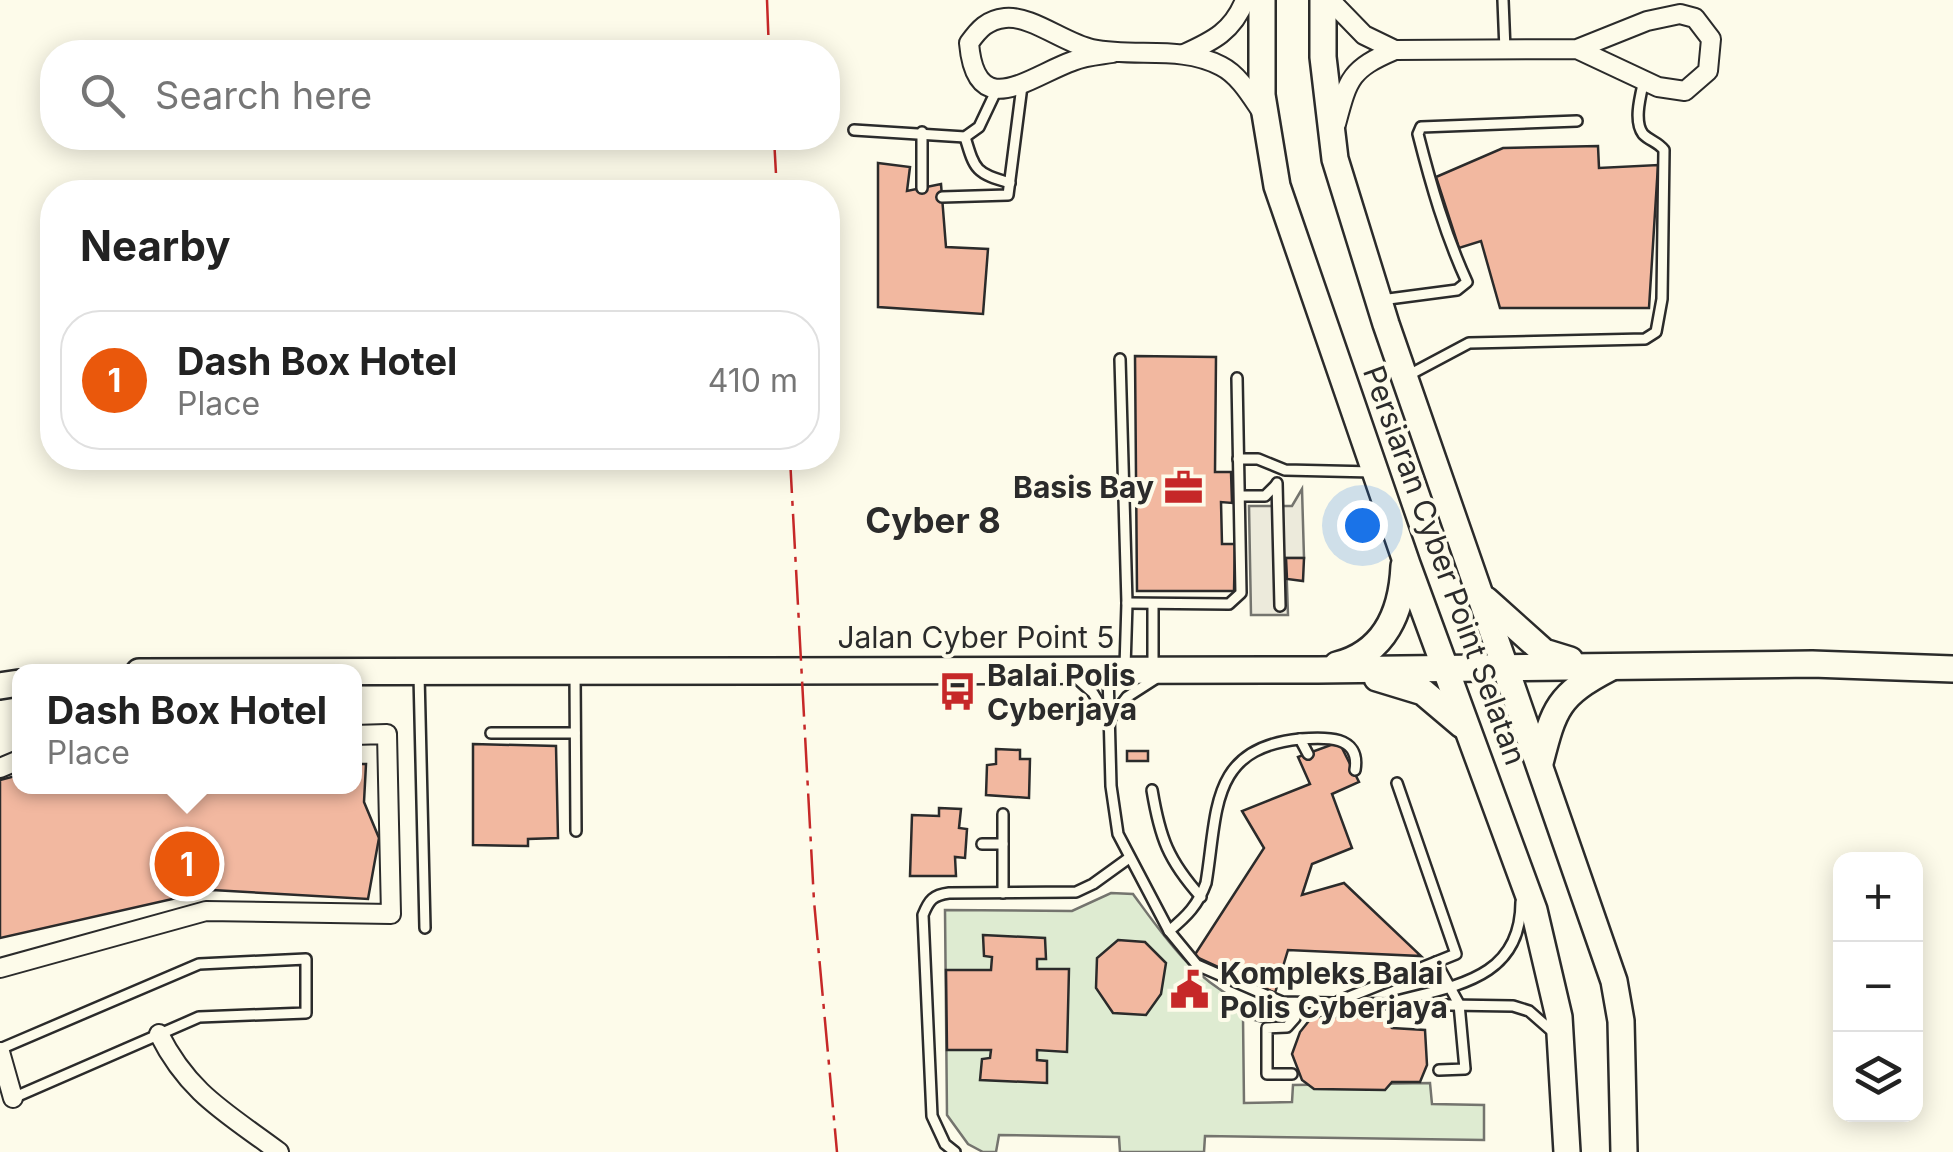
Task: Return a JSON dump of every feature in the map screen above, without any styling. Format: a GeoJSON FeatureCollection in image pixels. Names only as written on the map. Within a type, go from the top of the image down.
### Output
{"type":"FeatureCollection","features":[{"type":"Feature","properties":{"kind":"main road","name":"Persiaran Cyber Point Selatan"},"geometry":{"type":"LineString","coordinates":[[1262,0],[1265,116],[1277,186],[1404,556],[1534,910],[1559,1017],[1567,1152]]}},
{"type":"Feature","properties":{"kind":"main road","name":"Persiaran Cyber Point Selatan"},"geometry":{"type":"LineString","coordinates":[[1327,0],[1322,58],[1332,138],[1378,300],[1614,981],[1621,1021],[1624,1152]]}},
{"type":"Feature","properties":{"kind":"main road"},"geometry":{"type":"LineString","coordinates":[[1318,670],[1349,662],[1384,636],[1403,594],[1404,556]]}},
{"type":"Feature","properties":{"kind":"main road"},"geometry":{"type":"LineString","coordinates":[[1483,598],[1544,652],[1614,666]]}},
{"type":"Feature","properties":{"kind":"main road","name":"Jalan Cyber Point 5"},"geometry":{"type":"LineString","coordinates":[[1812,664],[1953,655]]}},
{"type":"Feature","properties":{"kind":"main road","name":"Jalan Cyber Point 5"},"geometry":{"type":"LineString","coordinates":[[362,670],[1318,670],[1812,664],[1953,669]]}},
{"type":"Feature","properties":{"kind":"main road"},"geometry":{"type":"LineString","coordinates":[[1540,764],[1556,709],[1570,692],[1614,666]]}},
{"type":"Feature","properties":{"kind":"main road"},"geometry":{"type":"LineString","coordinates":[[1318,670],[1390,680],[1423,692],[1454,716],[1472,738]]}},
{"type":"Feature","properties":{"kind":"street"},"geometry":{"type":"LineString","coordinates":[[1184,54],[1215,40],[1237,21],[1245,0]]}},
{"type":"Feature","properties":{"kind":"street"},"geometry":{"type":"LineString","coordinates":[[1327,0],[1364,35],[1395,50]]}},
{"type":"Feature","properties":{"kind":"street"},"geometry":{"type":"LineString","coordinates":[[1332,138],[1348,79],[1374,59],[1395,50],[1577,50],[1647,21],[1680,14],[1696,18],[1712,40],[1708,71],[1685,92],[1658,87],[1577,50]]}},
{"type":"Feature","properties":{"kind":"street"},"geometry":{"type":"LineString","coordinates":[[1112,53],[1074,60],[1022,86],[997,90],[986,86],[971,67],[969,43],[982,25],[1005,18],[1018,19],[1086,48],[1112,53],[1184,54],[1224,66],[1265,116]]}},
{"type":"Feature","properties":{"kind":"street"},"geometry":{"type":"LineString","coordinates":[[0,968],[206,911],[391,914],[387,734],[362,735]]}},
{"type":"Feature","properties":{"kind":"street"},"geometry":{"type":"LineString","coordinates":[[158,1034],[193,1088],[279,1152]]}},
{"type":"Feature","properties":{"kind":"street"},"geometry":{"type":"LineString","coordinates":[[0,1050],[13,1098]]}},
{"type":"Feature","properties":{"kind":"lane"},"geometry":{"type":"LineString","coordinates":[[1503,0],[1505,50]]}},
{"type":"Feature","properties":{"kind":"lane"},"geometry":{"type":"LineString","coordinates":[[1404,377],[1468,343],[1645,339],[1656,332],[1662,299],[1664,150],[1640,126],[1644,80]]}},
{"type":"Feature","properties":{"kind":"lane"},"geometry":{"type":"LineString","coordinates":[[942,197],[1008,195],[1022,86]]}},
{"type":"Feature","properties":{"kind":"lane"},"geometry":{"type":"LineString","coordinates":[[854,130],[965,138],[979,127],[997,90]]}},
{"type":"Feature","properties":{"kind":"lane"},"geometry":{"type":"LineString","coordinates":[[1378,300],[1456,290],[1467,282],[1445,231],[1418,134],[1422,127],[1577,121]]}},
{"type":"Feature","properties":{"kind":"lane"},"geometry":{"type":"LineString","coordinates":[[922,132],[922,188]]}},
{"type":"Feature","properties":{"kind":"lane"},"geometry":{"type":"LineString","coordinates":[[965,138],[973,165],[981,175],[1010,183]]}},
{"type":"Feature","properties":{"kind":"lane"},"geometry":{"type":"LineString","coordinates":[[1120,359],[1127,604],[1110,720],[1113,806],[1118,834],[1169,931],[1197,964],[1254,991],[1296,1004],[1513,1006],[1529,1010],[1562,1042]]}},
{"type":"Feature","properties":{"kind":"lane"},"geometry":{"type":"LineString","coordinates":[[1127,604],[1229,604],[1241,594],[1237,378]]}},
{"type":"Feature","properties":{"kind":"lane"},"geometry":{"type":"LineString","coordinates":[[1238,458],[1258,459],[1286,470],[1376,472]]}},
{"type":"Feature","properties":{"kind":"lane"},"geometry":{"type":"LineString","coordinates":[[1240,496],[1265,496],[1286,470]]}},
{"type":"Feature","properties":{"kind":"lane"},"geometry":{"type":"LineString","coordinates":[[1277,483],[1280,606]]}},
{"type":"Feature","properties":{"kind":"lane"},"geometry":{"type":"LineString","coordinates":[[1110,720],[1126,697],[1165,670],[1153,604]]}},
{"type":"Feature","properties":{"kind":"lane"},"geometry":{"type":"LineString","coordinates":[[418,670],[425,928]]}},
{"type":"Feature","properties":{"kind":"lane"},"geometry":{"type":"LineString","coordinates":[[575,670],[576,831]]}},
{"type":"Feature","properties":{"kind":"lane"},"geometry":{"type":"LineString","coordinates":[[1057,670],[1084,684],[1110,720]]}},
{"type":"Feature","properties":{"kind":"lane"},"geometry":{"type":"LineString","coordinates":[[491,733],[575,733]]}},
{"type":"Feature","properties":{"kind":"lane"},"geometry":{"type":"LineString","coordinates":[[1169,931],[1194,910],[1201,897],[1220,791],[1238,761],[1261,747],[1333,737],[1346,742],[1355,754],[1356,770]]}},
{"type":"Feature","properties":{"kind":"lane"},"geometry":{"type":"LineString","coordinates":[[1300,739],[1308,754]]}},
{"type":"Feature","properties":{"kind":"lane"},"geometry":{"type":"LineString","coordinates":[[1332,1004],[1456,954],[1397,783]]}},
{"type":"Feature","properties":{"kind":"lane"},"geometry":{"type":"LineString","coordinates":[[1152,790],[1168,855],[1201,897]]}},
{"type":"Feature","properties":{"kind":"lane"},"geometry":{"type":"LineString","coordinates":[[1003,814],[1003,893]]}},
{"type":"Feature","properties":{"kind":"lane"},"geometry":{"type":"LineString","coordinates":[[982,844],[1003,844]]}},
{"type":"Feature","properties":{"kind":"lane"},"geometry":{"type":"LineString","coordinates":[[955,1152],[945,1144],[932,1116],[923,915],[929,901],[938,894],[1076,892],[1129,858]]}},
{"type":"Feature","properties":{"kind":"lane"},"geometry":{"type":"LineString","coordinates":[[1386,1004],[1484,974],[1510,952],[1521,922],[1521,875]]}},
{"type":"Feature","properties":{"kind":"lane"},"geometry":{"type":"LineString","coordinates":[[0,1050],[200,964],[306,959],[306,1013],[200,1017],[13,1098]]}},
{"type":"Feature","properties":{"kind":"lane"},"geometry":{"type":"LineString","coordinates":[[1436,962],[1458,1004],[1465,1069],[1439,1070]]}},
{"type":"Feature","properties":{"kind":"lane"},"geometry":{"type":"LineString","coordinates":[[1292,1074],[1267,1074],[1267,1028],[1287,1027],[1296,1018],[1296,1004]]}},
{"type":"Feature","properties":{"kind":"green space"},"geometry":{"type":"Polygon","coordinates":[[[1111,893],[1133,894],[1180,954],[1221,990],[1239,1001],[1284,1014],[1262,1022],[1243,1017],[1244,1103],[1292,1102],[1293,1085],[1430,1083],[1432,1104],[1484,1105],[1484,1140],[1205,1136],[1204,1152],[1120,1152],[1119,1137],[999,1135],[996,1152],[983,1152],[968,1144],[947,1115],[945,910],[1072,911],[1111,893]]]}},
{"type":"Feature","properties":{"kind":"shaded area"},"geometry":{"type":"Polygon","coordinates":[[[1302,489],[1304,558],[1286,558],[1288,615],[1251,615],[1249,506],[1292,506],[1302,489]]]}},
{"type":"Feature","properties":{"kind":"building"},"geometry":{"type":"Polygon","coordinates":[[[1598,146],[1599,168],[1658,165],[1649,308],[1500,308],[1481,241],[1459,248],[1436,177],[1503,148],[1598,146]]]}},
{"type":"Feature","properties":{"kind":"building"},"geometry":{"type":"Polygon","coordinates":[[[878,163],[910,167],[907,191],[941,184],[946,247],[988,249],[983,314],[878,307],[878,163]]]}},
{"type":"Feature","properties":{"kind":"building","name":"Basis Bay"},"geometry":{"type":"Polygon","coordinates":[[[1135,356],[1216,357],[1215,472],[1231,472],[1232,503],[1221,502],[1222,544],[1235,544],[1234,591],[1137,591],[1135,356]]]}},
{"type":"Feature","properties":{"kind":"building"},"geometry":{"type":"Polygon","coordinates":[[[1286,558],[1304,558],[1303,581],[1287,579],[1286,558]]]}},
{"type":"Feature","properties":{"kind":"building"},"geometry":{"type":"Polygon","coordinates":[[[941,686],[972,686],[972,698],[941,699],[941,686]]]}},
{"type":"Feature","properties":{"kind":"building"},"geometry":{"type":"Polygon","coordinates":[[[1339,742],[1359,782],[1332,794],[1352,848],[1312,864],[1302,895],[1344,883],[1421,956],[1288,950],[1275,993],[1194,956],[1264,848],[1242,811],[1310,784],[1298,757],[1339,742]]]}},
{"type":"Feature","properties":{"kind":"building"},"geometry":{"type":"Polygon","coordinates":[[[473,744],[556,746],[558,838],[528,839],[528,846],[473,845],[473,744]]]}},
{"type":"Feature","properties":{"kind":"building"},"geometry":{"type":"Polygon","coordinates":[[[996,749],[1020,750],[1020,759],[1030,759],[1029,798],[986,795],[987,765],[996,764],[996,749]]]}},
{"type":"Feature","properties":{"kind":"building"},"geometry":{"type":"Polygon","coordinates":[[[1127,751],[1148,751],[1148,761],[1127,761],[1127,751]]]}},
{"type":"Feature","properties":{"kind":"building"},"geometry":{"type":"Polygon","coordinates":[[[362,764],[366,764],[364,802],[379,838],[368,899],[212,890],[0,938],[0,780],[12,777],[12,794],[362,794],[362,764]]]}},
{"type":"Feature","properties":{"kind":"building"},"geometry":{"type":"Polygon","coordinates":[[[939,808],[961,809],[959,828],[967,829],[965,858],[955,857],[956,876],[910,876],[912,815],[939,816],[939,808]]]}},
{"type":"Feature","properties":{"kind":"building"},"geometry":{"type":"Polygon","coordinates":[[[983,935],[1045,938],[1046,959],[1037,959],[1037,969],[1069,969],[1067,1052],[1037,1050],[1037,1060],[1047,1061],[1047,1083],[980,1080],[982,1059],[990,1058],[991,1050],[947,1050],[946,970],[991,970],[992,957],[984,956],[983,935]]]}},
{"type":"Feature","properties":{"kind":"building"},"geometry":{"type":"Polygon","coordinates":[[[1118,940],[1145,942],[1166,963],[1161,994],[1146,1015],[1113,1013],[1096,988],[1097,958],[1118,940]]]}},
{"type":"Feature","properties":{"kind":"building"},"geometry":{"type":"Polygon","coordinates":[[[1312,1017],[1380,1017],[1392,1028],[1425,1030],[1427,1065],[1420,1082],[1392,1082],[1385,1090],[1314,1089],[1302,1080],[1292,1054],[1300,1032],[1312,1017]]]}},
{"type":"Feature","properties":{"kind":"power"},"geometry":{"type":"LineString","coordinates":[[767,0],[769,40]]}},
{"type":"Feature","properties":{"kind":"power"},"geometry":{"type":"LineString","coordinates":[[775,150],[776,180]]}},
{"type":"Feature","properties":{"kind":"power"},"geometry":{"type":"LineString","coordinates":[[791,470],[814,901],[837,1152]]}},
{"type":"Feature","properties":{"kind":"place","name":"Basis Bay"},"geometry":{"type":"Point","coordinates":[1184,487]}},
{"type":"Feature","properties":{"kind":"place","name":"Balai Polis Cyberjaya"},"geometry":{"type":"Point","coordinates":[957,692]}},
{"type":"Feature","properties":{"kind":"place","name":"Dash Box Hotel"},"geometry":{"type":"Point","coordinates":[187,864]}},
{"type":"Feature","properties":{"kind":"place","name":"Kompleks Balai Polis Cyberjaya"},"geometry":{"type":"Point","coordinates":[1190,990]}},
{"type":"Feature","properties":{"kind":"district","name":"Cyber 8"},"geometry":{"type":"Point","coordinates":[933,520]}}]}
